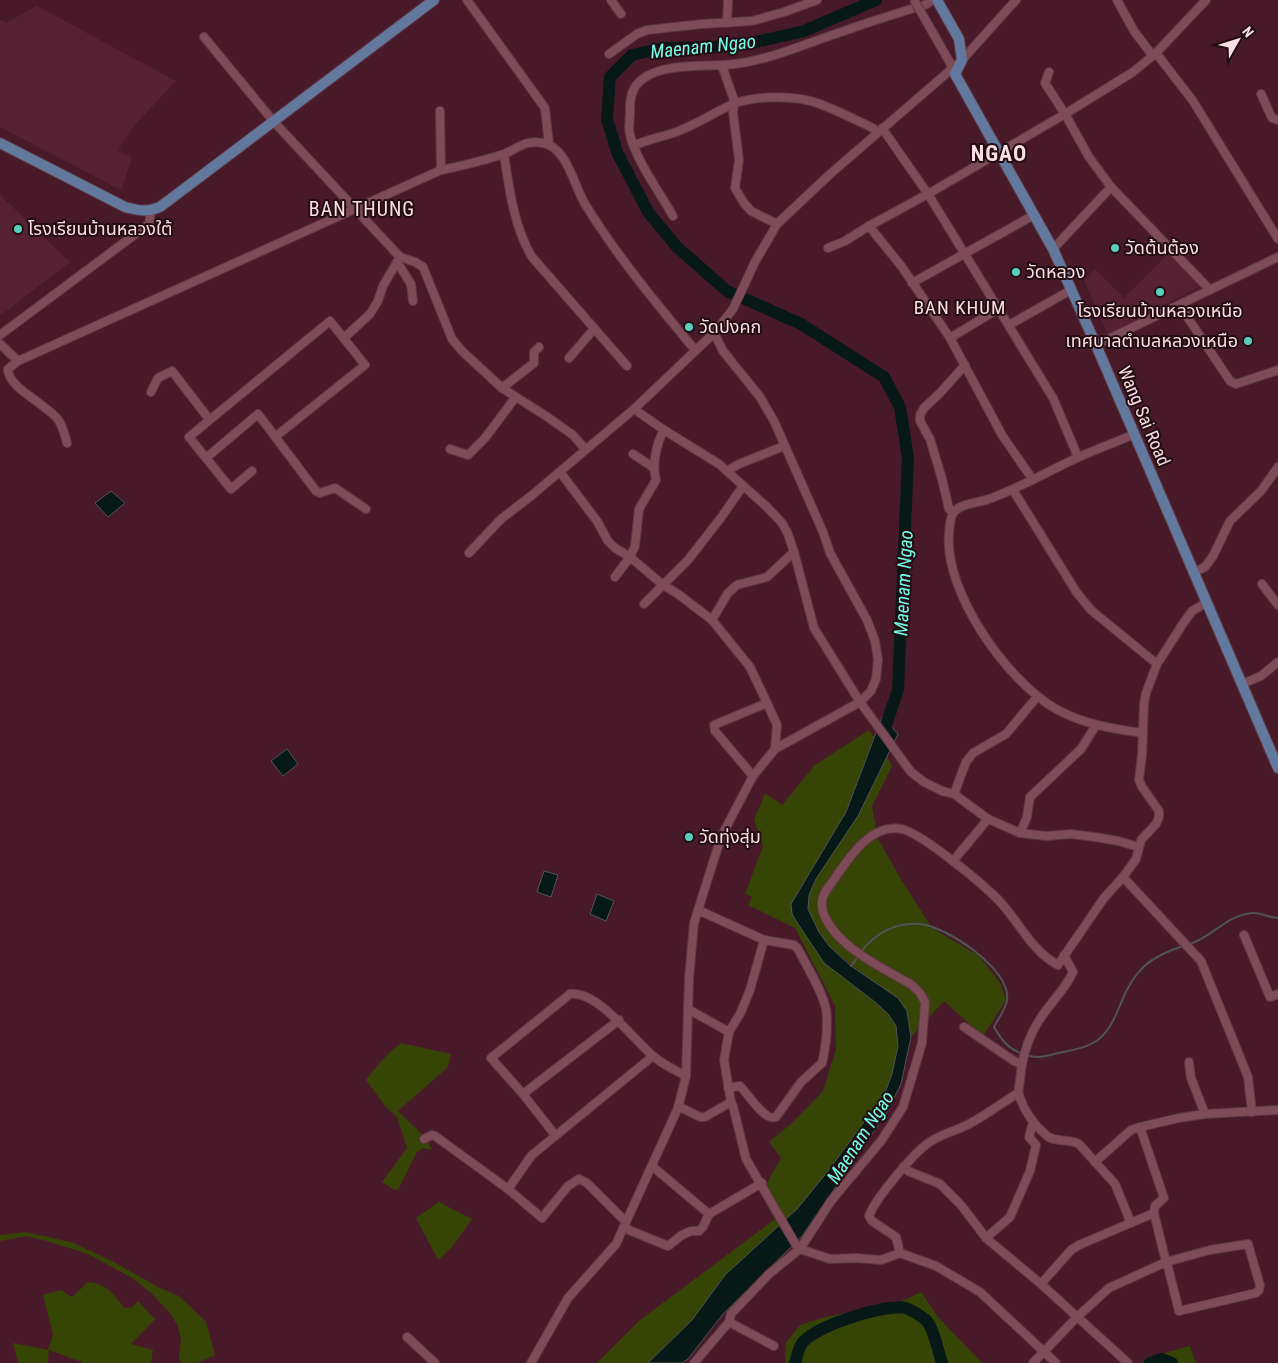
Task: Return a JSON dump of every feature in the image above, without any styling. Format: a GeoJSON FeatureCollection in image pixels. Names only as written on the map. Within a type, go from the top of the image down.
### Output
{"type":"FeatureCollection","features":[{"type":"Feature","properties":{"kind":"main road"},"geometry":{"type":"LineString","coordinates":[[0,143],[125,207],[140,211],[151,211],[160,207],[434,0]]}},
{"type":"Feature","properties":{"kind":"main road"},"geometry":{"type":"LineString","coordinates":[[937,0],[959,39],[962,60]]}},
{"type":"Feature","properties":{"kind":"main road","name":"Wang Sai Road"},"geometry":{"type":"LineString","coordinates":[[962,60],[955,74],[1053,249],[1135,434],[1278,768]]}},
{"type":"Feature","properties":{"kind":"street"},"geometry":{"type":"LineString","coordinates":[[467,0],[545,108],[549,144]]}},
{"type":"Feature","properties":{"kind":"street"},"geometry":{"type":"LineString","coordinates":[[611,0],[621,14]]}},
{"type":"Feature","properties":{"kind":"street"},"geometry":{"type":"LineString","coordinates":[[727,23],[728,0]]}},
{"type":"Feature","properties":{"kind":"street"},"geometry":{"type":"LineString","coordinates":[[609,54],[636,34],[648,30],[752,21],[817,0]]}},
{"type":"Feature","properties":{"kind":"street"},"geometry":{"type":"LineString","coordinates":[[914,0],[953,68]]}},
{"type":"Feature","properties":{"kind":"street"},"geometry":{"type":"LineString","coordinates":[[673,216],[637,154],[629,134],[630,100],[634,88],[640,81],[649,74],[678,67],[722,66],[774,57],[844,31],[927,4],[932,0]]}},
{"type":"Feature","properties":{"kind":"street"},"geometry":{"type":"LineString","coordinates":[[469,553],[501,519],[634,409],[714,333],[733,308],[755,262],[778,224],[828,175],[962,60],[1016,0]]}},
{"type":"Feature","properties":{"kind":"street"},"geometry":{"type":"LineString","coordinates":[[1117,0],[1134,31],[1194,102],[1278,239]]}},
{"type":"Feature","properties":{"kind":"street"},"geometry":{"type":"LineString","coordinates":[[828,248],[845,241],[928,194],[1066,114],[1133,72],[1155,55],[1206,0]]}},
{"type":"Feature","properties":{"kind":"street"},"geometry":{"type":"LineString","coordinates":[[204,37],[274,122],[357,209],[399,260],[411,284],[413,301]]}},
{"type":"Feature","properties":{"kind":"street"},"geometry":{"type":"LineString","coordinates":[[722,66],[734,104],[733,112],[739,160],[735,188],[751,211],[778,224]]}},
{"type":"Feature","properties":{"kind":"street"},"geometry":{"type":"LineString","coordinates":[[1048,72],[1045,83],[1066,114],[1089,157],[1111,187],[1210,290]]}},
{"type":"Feature","properties":{"kind":"street"},"geometry":{"type":"LineString","coordinates":[[1261,94],[1272,118],[1278,120]]}},
{"type":"Feature","properties":{"kind":"street"},"geometry":{"type":"LineString","coordinates":[[634,146],[640,142],[680,131],[734,104],[756,98],[775,97],[818,103],[880,130],[928,194],[1009,325],[1053,398],[1078,457]]}},
{"type":"Feature","properties":{"kind":"street"},"geometry":{"type":"LineString","coordinates":[[440,111],[442,170]]}},
{"type":"Feature","properties":{"kind":"street"},"geometry":{"type":"LineString","coordinates":[[67,443],[60,422],[55,415],[22,390],[10,377],[8,369],[18,361],[442,170],[504,154],[522,144],[534,142],[549,144],[560,153],[572,174],[584,202],[641,284],[695,350]]}},
{"type":"Feature","properties":{"kind":"street"},"geometry":{"type":"LineString","coordinates":[[504,154],[511,198],[528,252],[627,366]]}},
{"type":"Feature","properties":{"kind":"street"},"geometry":{"type":"LineString","coordinates":[[1053,249],[1111,187]]}},
{"type":"Feature","properties":{"kind":"street"},"geometry":{"type":"LineString","coordinates":[[0,335],[149,224],[151,211]]}},
{"type":"Feature","properties":{"kind":"street"},"geometry":{"type":"LineString","coordinates":[[912,283],[1034,215]]}},
{"type":"Feature","properties":{"kind":"street"},"geometry":{"type":"LineString","coordinates":[[869,226],[950,338],[1002,435],[1033,480]]}},
{"type":"Feature","properties":{"kind":"street"},"geometry":{"type":"LineString","coordinates":[[1096,345],[1278,258]]}},
{"type":"Feature","properties":{"kind":"street"},"geometry":{"type":"LineString","coordinates":[[344,338],[370,314],[378,301],[383,286],[399,260]]}},
{"type":"Feature","properties":{"kind":"street"},"geometry":{"type":"LineString","coordinates":[[399,260],[415,262],[423,268],[452,339],[462,351],[502,388],[573,435],[586,449]]}},
{"type":"Feature","properties":{"kind":"street"},"geometry":{"type":"LineString","coordinates":[[1009,325],[1071,290]]}},
{"type":"Feature","properties":{"kind":"street"},"geometry":{"type":"LineString","coordinates":[[1180,306],[1230,381],[1236,384],[1278,370]]}},
{"type":"Feature","properties":{"kind":"street"},"geometry":{"type":"LineString","coordinates":[[950,338],[998,309]]}},
{"type":"Feature","properties":{"kind":"street"},"geometry":{"type":"LineString","coordinates":[[252,471],[231,489],[189,436],[330,321],[365,365],[276,437]]}},
{"type":"Feature","properties":{"kind":"street"},"geometry":{"type":"LineString","coordinates":[[569,358],[594,329]]}},
{"type":"Feature","properties":{"kind":"street"},"geometry":{"type":"LineString","coordinates":[[531,1363],[568,1298],[616,1244],[678,1106],[686,1076],[688,1009],[694,923],[721,837],[753,776],[775,749],[860,702],[871,691],[876,679],[878,659],[875,641],[868,620],[830,553],[823,532],[767,408],[722,351],[714,333]]}},
{"type":"Feature","properties":{"kind":"street"},"geometry":{"type":"LineString","coordinates":[[0,344],[18,361]]}},
{"type":"Feature","properties":{"kind":"street"},"geometry":{"type":"LineString","coordinates":[[502,388],[534,363],[534,352],[538,347]]}},
{"type":"Feature","properties":{"kind":"street"},"geometry":{"type":"LineString","coordinates":[[954,512],[949,509],[938,463],[930,439],[920,421],[920,415],[924,408],[965,366]]}},
{"type":"Feature","properties":{"kind":"street"},"geometry":{"type":"LineString","coordinates":[[151,392],[158,378],[172,371],[209,419]]}},
{"type":"Feature","properties":{"kind":"street"},"geometry":{"type":"LineString","coordinates":[[450,449],[468,454],[485,438],[515,398]]}},
{"type":"Feature","properties":{"kind":"street"},"geometry":{"type":"LineString","coordinates":[[634,409],[664,430],[706,455],[727,471],[782,523],[794,552],[814,628],[868,714],[912,772],[924,782],[942,791],[954,794],[988,819],[1020,833],[1046,836],[1071,834],[1118,841],[1139,847]]}},
{"type":"Feature","properties":{"kind":"street"},"geometry":{"type":"LineString","coordinates":[[206,458],[258,414],[316,491],[320,493],[335,488],[366,509]]}},
{"type":"Feature","properties":{"kind":"street"},"geometry":{"type":"LineString","coordinates":[[615,577],[630,557],[635,546],[637,535],[636,520],[639,509],[656,480],[654,468],[659,439],[664,430]]}},
{"type":"Feature","properties":{"kind":"street"},"geometry":{"type":"LineString","coordinates":[[1135,434],[1078,457],[1013,490],[964,506],[954,512],[950,521],[948,542],[950,560],[966,604],[979,628],[1004,663],[1037,697],[1057,710],[1096,726],[1143,733]]}},
{"type":"Feature","properties":{"kind":"street"},"geometry":{"type":"LineString","coordinates":[[727,471],[739,464],[784,446]]}},
{"type":"Feature","properties":{"kind":"street"},"geometry":{"type":"LineString","coordinates":[[633,454],[654,468]]}},
{"type":"Feature","properties":{"kind":"street"},"geometry":{"type":"LineString","coordinates":[[1193,573],[1205,567],[1213,556],[1230,522],[1261,491],[1278,467]]}},
{"type":"Feature","properties":{"kind":"street"},"geometry":{"type":"LineString","coordinates":[[560,472],[597,521],[608,542],[712,620],[750,667],[777,725],[775,749]]}},
{"type":"Feature","properties":{"kind":"street"},"geometry":{"type":"LineString","coordinates":[[644,604],[688,560],[743,486]]}},
{"type":"Feature","properties":{"kind":"street"},"geometry":{"type":"LineString","coordinates":[[1013,490],[1064,574],[1091,610],[1157,664]]}},
{"type":"Feature","properties":{"kind":"street"},"geometry":{"type":"LineString","coordinates":[[712,620],[728,593],[737,585],[767,577],[794,552]]}},
{"type":"Feature","properties":{"kind":"street"},"geometry":{"type":"LineString","coordinates":[[1262,584],[1278,605]]}},
{"type":"Feature","properties":{"kind":"street"},"geometry":{"type":"LineString","coordinates":[[694,1363],[729,1322],[731,1314],[798,1247],[841,1187],[881,1141],[903,1107],[918,1058],[922,1043],[925,1002],[920,993],[912,986],[843,943],[831,928],[823,913],[823,897],[841,869],[867,839],[891,828],[909,832],[953,861],[1001,902],[1036,949],[1058,965],[1104,898],[1136,859],[1141,840],[1156,824],[1159,817],[1159,811],[1139,780],[1144,704],[1157,664],[1192,611],[1206,603]]}},
{"type":"Feature","properties":{"kind":"street"},"geometry":{"type":"LineString","coordinates":[[1242,684],[1261,676],[1278,662]]}},
{"type":"Feature","properties":{"kind":"street"},"geometry":{"type":"LineString","coordinates":[[954,794],[966,762],[973,753],[1006,734],[1037,697]]}},
{"type":"Feature","properties":{"kind":"street"},"geometry":{"type":"LineString","coordinates":[[753,776],[715,731],[714,725],[767,702]]}},
{"type":"Feature","properties":{"kind":"street"},"geometry":{"type":"LineString","coordinates":[[1020,833],[1027,817],[1030,797],[1081,749],[1096,726]]}},
{"type":"Feature","properties":{"kind":"street"},"geometry":{"type":"LineString","coordinates":[[953,861],[988,819]]}},
{"type":"Feature","properties":{"kind":"street"},"geometry":{"type":"LineString","coordinates":[[1123,877],[1200,960],[1248,1077],[1252,1112]]}},
{"type":"Feature","properties":{"kind":"street"},"geometry":{"type":"LineString","coordinates":[[698,910],[764,940],[794,945],[798,949],[826,1008],[822,1063],[801,1082],[776,1117],[770,1119],[740,1086],[728,1088]]}},
{"type":"Feature","properties":{"kind":"street"},"geometry":{"type":"LineString","coordinates":[[1244,935],[1270,997],[1278,994]]}},
{"type":"Feature","properties":{"kind":"street"},"geometry":{"type":"LineString","coordinates":[[764,940],[750,990],[741,1012],[729,1032],[724,1060],[731,1102],[746,1159],[762,1183],[781,1220],[798,1247],[830,1259],[856,1258],[881,1260],[900,1253],[936,1266],[980,1292],[1056,1363]]}},
{"type":"Feature","properties":{"kind":"street"},"geometry":{"type":"LineString","coordinates":[[1064,955],[1073,972],[1027,1040],[1018,1093],[1026,1112],[1048,1137],[1055,1140],[1073,1141],[1079,1144],[1115,1184],[1131,1224]]}},
{"type":"Feature","properties":{"kind":"street"},"geometry":{"type":"LineString","coordinates":[[555,1135],[523,1094],[491,1058],[570,994],[576,993],[587,998],[619,1020],[653,1056],[686,1076]]}},
{"type":"Feature","properties":{"kind":"street"},"geometry":{"type":"LineString","coordinates":[[688,1009],[729,1032]]}},
{"type":"Feature","properties":{"kind":"street"},"geometry":{"type":"LineString","coordinates":[[523,1094],[619,1020]]}},
{"type":"Feature","properties":{"kind":"street"},"geometry":{"type":"LineString","coordinates":[[964,1027],[1014,1061],[1022,1061]]}},
{"type":"Feature","properties":{"kind":"street"},"geometry":{"type":"LineString","coordinates":[[508,1189],[532,1154],[653,1056]]}},
{"type":"Feature","properties":{"kind":"street"},"geometry":{"type":"LineString","coordinates":[[1189,1062],[1192,1078],[1205,1114]]}},
{"type":"Feature","properties":{"kind":"street"},"geometry":{"type":"LineString","coordinates":[[900,1253],[896,1238],[872,1221],[869,1216],[884,1191],[904,1166],[932,1140],[970,1124],[1018,1093]]}},
{"type":"Feature","properties":{"kind":"street"},"geometry":{"type":"LineString","coordinates":[[678,1106],[700,1117],[705,1117],[731,1102]]}},
{"type":"Feature","properties":{"kind":"street"},"geometry":{"type":"LineString","coordinates":[[1094,1162],[1131,1130],[1140,1127],[1205,1114],[1278,1110]]}},
{"type":"Feature","properties":{"kind":"street"},"geometry":{"type":"LineString","coordinates":[[986,1238],[1010,1217],[1030,1171],[1036,1145],[1029,1137],[1033,1122]]}},
{"type":"Feature","properties":{"kind":"street"},"geometry":{"type":"LineString","coordinates":[[1033,1363],[1077,1317],[1109,1288],[1166,1262],[1210,1250],[1248,1244],[1260,1285],[1259,1290],[1256,1293],[1179,1311],[1166,1262],[1154,1213],[1155,1206],[1164,1198],[1140,1127]]}},
{"type":"Feature","properties":{"kind":"street"},"geometry":{"type":"LineString","coordinates":[[424,1139],[435,1136],[508,1189],[542,1218],[568,1186],[579,1179],[587,1182],[625,1225],[668,1246],[691,1231],[699,1231],[709,1214],[762,1183]]}},
{"type":"Feature","properties":{"kind":"street"},"geometry":{"type":"LineString","coordinates":[[652,1166],[709,1214]]}},
{"type":"Feature","properties":{"kind":"street"},"geometry":{"type":"LineString","coordinates":[[904,1166],[908,1171],[940,1184],[962,1205],[986,1238],[1041,1284],[1128,1363]]}},
{"type":"Feature","properties":{"kind":"street"},"geometry":{"type":"LineString","coordinates":[[1041,1284],[1071,1250],[1154,1213]]}},
{"type":"Feature","properties":{"kind":"street"},"geometry":{"type":"LineString","coordinates":[[729,1322],[774,1346]]}},
{"type":"Feature","properties":{"kind":"street"},"geometry":{"type":"LineString","coordinates":[[407,1337],[434,1363]]}},
{"type":"Feature","properties":{"kind":"shaded area"},"geometry":{"type":"Polygon","coordinates":[[[37,6],[176,81],[133,127],[118,150],[132,158],[121,190],[0,127],[0,20],[6,23],[37,6]]]}},
{"type":"Feature","properties":{"kind":"shaded area","name":"โรงเรียนบ้านหลวงใต้"},"geometry":{"type":"Polygon","coordinates":[[[0,195],[70,262],[0,316],[0,195]]]}},
{"type":"Feature","properties":{"kind":"shaded area","name":"โรงเรียนบ้านหลวงเหนือ"},"geometry":{"type":"Polygon","coordinates":[[[1169,253],[1201,286],[1108,334],[1084,281],[1095,269],[1124,298],[1169,253]]]}},
{"type":"Feature","properties":{"kind":"green space"},"geometry":{"type":"Polygon","coordinates":[[[869,730],[874,737],[846,812],[799,890],[798,924],[824,963],[875,1002],[888,1014],[896,1026],[898,1046],[892,1074],[884,1095],[828,1171],[797,1209],[725,1275],[692,1320],[648,1363],[597,1363],[640,1320],[783,1213],[765,1186],[781,1158],[769,1142],[792,1123],[823,1091],[836,1049],[835,1006],[795,928],[748,905],[752,897],[745,894],[763,846],[754,820],[765,793],[782,805],[815,765],[869,730]]]}},
{"type":"Feature","properties":{"kind":"green space"},"geometry":{"type":"Polygon","coordinates":[[[887,757],[892,766],[872,806],[878,839],[932,928],[979,956],[1000,983],[1006,1000],[983,1036],[944,1001],[911,1037],[907,1011],[829,946],[819,932],[808,909],[809,895],[816,879],[858,816],[887,757]]]}},
{"type":"Feature","properties":{"kind":"green space"},"geometry":{"type":"Polygon","coordinates":[[[401,1043],[451,1054],[448,1067],[398,1111],[426,1138],[432,1150],[424,1148],[417,1152],[398,1190],[382,1182],[407,1148],[397,1117],[386,1107],[366,1080],[387,1055],[401,1043]]]}},
{"type":"Feature","properties":{"kind":"green space"},"geometry":{"type":"Polygon","coordinates":[[[439,1202],[472,1219],[452,1247],[438,1260],[416,1218],[439,1202]]]}},
{"type":"Feature","properties":{"kind":"green space"},"geometry":{"type":"Polygon","coordinates":[[[25,1232],[71,1242],[179,1296],[206,1322],[215,1355],[197,1363],[181,1363],[179,1358],[181,1339],[177,1324],[169,1312],[151,1293],[132,1278],[88,1254],[27,1236],[0,1241],[0,1235],[25,1232]]]}},
{"type":"Feature","properties":{"kind":"green space"},"geometry":{"type":"Polygon","coordinates":[[[88,1282],[105,1287],[124,1308],[133,1307],[138,1301],[155,1319],[131,1344],[153,1350],[151,1363],[84,1363],[49,1350],[48,1363],[18,1363],[13,1343],[48,1350],[53,1335],[43,1295],[61,1290],[72,1297],[88,1282]]]}},
{"type":"Feature","properties":{"kind":"green space"},"geometry":{"type":"Polygon","coordinates":[[[921,1292],[938,1317],[982,1363],[785,1363],[786,1343],[800,1325],[822,1318],[902,1301],[921,1292]]]}},
{"type":"Feature","properties":{"kind":"green space"},"geometry":{"type":"Polygon","coordinates":[[[1190,1346],[1196,1363],[1142,1363],[1147,1358],[1190,1346]]]}},
{"type":"Feature","properties":{"kind":"water"},"geometry":{"type":"Polygon","coordinates":[[[111,491],[125,503],[108,517],[95,503],[111,491]]]}},
{"type":"Feature","properties":{"kind":"water"},"geometry":{"type":"Polygon","coordinates":[[[882,717],[898,734],[858,816],[816,879],[809,895],[808,909],[819,932],[829,946],[851,966],[898,998],[907,1011],[911,1037],[901,1084],[887,1112],[802,1236],[723,1314],[688,1359],[682,1363],[648,1363],[692,1320],[725,1275],[797,1209],[828,1171],[884,1095],[892,1074],[898,1046],[896,1026],[888,1014],[875,1002],[824,963],[792,914],[791,904],[846,812],[882,717]]]}},
{"type":"Feature","properties":{"kind":"water"},"geometry":{"type":"Polygon","coordinates":[[[287,749],[298,764],[283,776],[271,761],[287,749]]]}},
{"type":"Feature","properties":{"kind":"water"},"geometry":{"type":"Polygon","coordinates":[[[544,871],[558,875],[551,897],[537,892],[544,871]]]}},
{"type":"Feature","properties":{"kind":"water"},"geometry":{"type":"Polygon","coordinates":[[[597,894],[614,901],[606,921],[590,914],[597,894]]]}},
{"type":"Feature","properties":{"kind":"waterway","name":"Maenam Ngao"},"geometry":{"type":"LineString","coordinates":[[876,0],[804,31],[747,44],[663,48],[632,55],[610,77],[607,119],[617,152],[648,212],[677,247],[727,291],[801,324],[884,377],[900,407],[908,458],[898,690],[882,737]]}},
{"type":"Feature","properties":{"kind":"waterway"},"geometry":{"type":"LineString","coordinates":[[1190,944],[1198,941],[1227,922],[1243,915],[1255,913],[1278,918]]}},
{"type":"Feature","properties":{"kind":"waterway"},"geometry":{"type":"LineString","coordinates":[[861,952],[879,934],[894,927],[911,924],[931,927],[945,932],[960,941],[989,963],[1006,988],[1007,1000],[1004,1010],[994,1027],[1005,1043],[1021,1053]]}},
{"type":"Feature","properties":{"kind":"waterway"},"geometry":{"type":"LineString","coordinates":[[1026,1055],[1035,1057],[1046,1056],[1080,1048],[1095,1042],[1109,1027],[1137,973],[1152,960],[1183,946]]}},
{"type":"Feature","properties":{"kind":"waterway"},"geometry":{"type":"LineString","coordinates":[[851,966],[859,956]]}},
{"type":"Feature","properties":{"kind":"waterway"},"geometry":{"type":"LineString","coordinates":[[795,1363],[801,1345],[807,1338],[819,1331],[850,1318],[896,1307],[906,1308],[926,1320],[934,1334],[942,1363]]}},
{"type":"Feature","properties":{"kind":"waterway"},"geometry":{"type":"LineString","coordinates":[[1150,1363],[1162,1359],[1172,1363]]}},
{"type":"Feature","properties":{"kind":"place","name":"โรงเรียนบ้านหลวงใต้"},"geometry":{"type":"Point","coordinates":[18,229]}},
{"type":"Feature","properties":{"kind":"place","name":"วัดต้นต้อง"},"geometry":{"type":"Point","coordinates":[1115,248]}},
{"type":"Feature","properties":{"kind":"place","name":"วัดหลวง"},"geometry":{"type":"Point","coordinates":[1016,272]}},
{"type":"Feature","properties":{"kind":"place","name":"โรงเรียนบ้านหลวงเหนือ"},"geometry":{"type":"Point","coordinates":[1160,292]}},
{"type":"Feature","properties":{"kind":"place","name":"วัดปงคก"},"geometry":{"type":"Point","coordinates":[689,327]}},
{"type":"Feature","properties":{"kind":"place","name":"เทศบาลตำบลหลวงเหนือ"},"geometry":{"type":"Point","coordinates":[1248,341]}},
{"type":"Feature","properties":{"kind":"place","name":"วัดทุ่งสุ่ม"},"geometry":{"type":"Point","coordinates":[689,837]}},
{"type":"Feature","properties":{"kind":"district","name":"NGAO"},"geometry":{"type":"Point","coordinates":[999,153]}},
{"type":"Feature","properties":{"kind":"district","name":"BAN THUNG"},"geometry":{"type":"Point","coordinates":[362,209]}},
{"type":"Feature","properties":{"kind":"district","name":"BAN KHUM"},"geometry":{"type":"Point","coordinates":[960,307]}}]}
